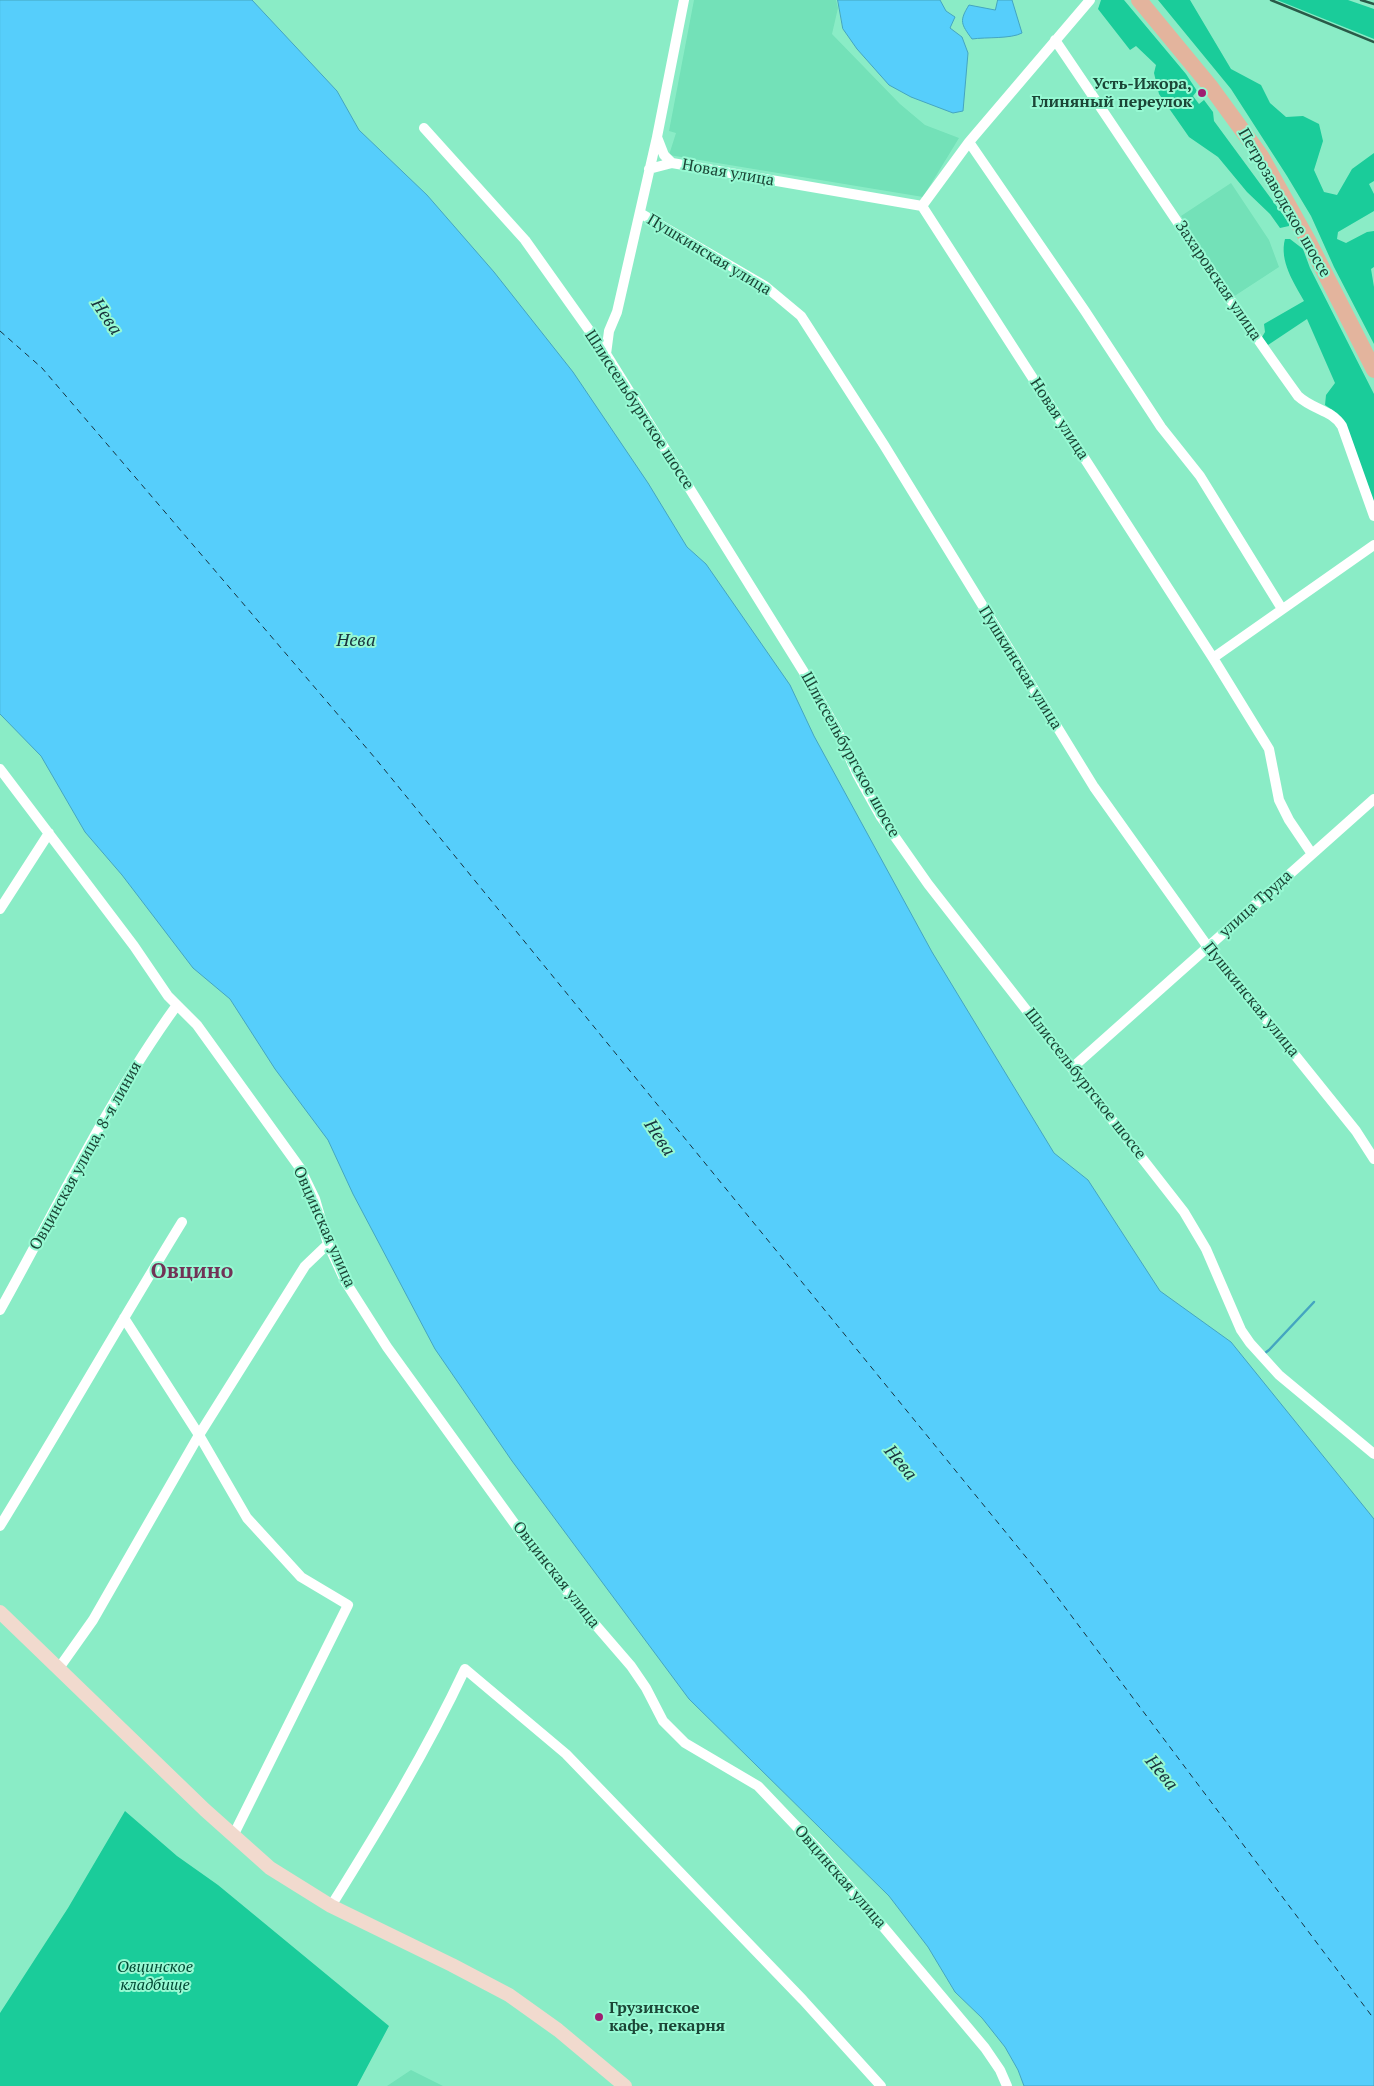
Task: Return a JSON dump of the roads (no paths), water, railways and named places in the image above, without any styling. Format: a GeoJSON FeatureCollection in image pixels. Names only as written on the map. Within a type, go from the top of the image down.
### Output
{"type":"FeatureCollection","features":[{"type":"Feature","properties":{"kind":"main road","name":"Петрозаводское шоссе"},"geometry":{"type":"LineString","coordinates":[[1139,0],[1210,86],[1260,156],[1310,244],[1374,370]]}},
{"type":"Feature","properties":{"kind":"main road"},"geometry":{"type":"LineString","coordinates":[[0,1612],[233,1836],[270,1868],[331,1906],[452,1965],[508,1995],[558,2030],[625,2086]]}},
{"type":"Feature","properties":{"kind":"street"},"geometry":{"type":"LineString","coordinates":[[606,354],[609,331],[617,312],[657,137],[684,0]]}},
{"type":"Feature","properties":{"kind":"street"},"geometry":{"type":"LineString","coordinates":[[922,206],[969,142],[1090,0]]}},
{"type":"Feature","properties":{"kind":"street","name":"Захаровская улица"},"geometry":{"type":"LineString","coordinates":[[1055,40],[1238,314],[1298,396],[1307,405],[1338,418],[1374,516]]}},
{"type":"Feature","properties":{"kind":"street","name":"Шлиссельбургское шоссе"},"geometry":{"type":"LineString","coordinates":[[424,128],[525,240],[606,354],[805,674],[837,730],[857,774],[881,817],[934,892],[1162,1183],[1188,1219],[1206,1249],[1240,1330],[1279,1376],[1374,1454]]}},
{"type":"Feature","properties":{"kind":"street","name":"Новая улица"},"geometry":{"type":"LineString","coordinates":[[657,137],[664,155],[672,163]]}},
{"type":"Feature","properties":{"kind":"street"},"geometry":{"type":"LineString","coordinates":[[969,142],[1085,311],[1161,428],[1200,476],[1282,609]]}},
{"type":"Feature","properties":{"kind":"street","name":"Новая улица"},"geometry":{"type":"LineString","coordinates":[[649,170],[672,163],[922,206],[1214,658],[1269,749],[1279,800],[1289,820],[1312,854]]}},
{"type":"Feature","properties":{"kind":"street","name":"Пушкинская улица"},"geometry":{"type":"LineString","coordinates":[[640,213],[765,286],[801,316],[884,445],[1094,786],[1208,947],[1356,1131],[1374,1159]]}},
{"type":"Feature","properties":{"kind":"street"},"geometry":{"type":"LineString","coordinates":[[1214,658],[1374,545]]}},
{"type":"Feature","properties":{"kind":"street","name":"Овцинская улица"},"geometry":{"type":"LineString","coordinates":[[0,768],[168,996],[197,1025],[300,1168],[315,1199],[328,1244],[345,1281],[393,1354],[522,1534],[574,1600],[631,1666],[664,1720],[684,1743],[758,1786],[817,1848],[985,2048],[1000,2070],[1007,2086]]}},
{"type":"Feature","properties":{"kind":"street","name":"улица Труда"},"geometry":{"type":"LineString","coordinates":[[1072,1068],[1374,799]]}},
{"type":"Feature","properties":{"kind":"street"},"geometry":{"type":"LineString","coordinates":[[0,909],[49,833]]}},
{"type":"Feature","properties":{"kind":"street","name":"Овцинская улица, 8-я линия"},"geometry":{"type":"LineString","coordinates":[[0,1310],[107,1114],[158,1031],[177,1005]]}},
{"type":"Feature","properties":{"kind":"street"},"geometry":{"type":"LineString","coordinates":[[0,1526],[182,1222]]}},
{"type":"Feature","properties":{"kind":"street"},"geometry":{"type":"LineString","coordinates":[[59,1668],[93,1620],[199,1435],[305,1266],[328,1244]]}},
{"type":"Feature","properties":{"kind":"street"},"geometry":{"type":"LineString","coordinates":[[124,1318],[199,1435],[247,1518],[301,1577],[348,1605],[233,1836]]}},
{"type":"Feature","properties":{"kind":"street"},"geometry":{"type":"LineString","coordinates":[[331,1906],[402,1790],[444,1713],[464,1669],[566,1754],[803,2000],[881,2086]]}},
{"type":"Feature","properties":{"kind":"water","name":"Нева"},"geometry":{"type":"Polygon","coordinates":[[[0,0],[252,0],[337,91],[359,130],[427,195],[494,272],[573,372],[648,483],[687,547],[706,564],[790,685],[814,736],[932,952],[1054,1153],[1088,1180],[1160,1291],[1231,1342],[1374,1519],[1374,2086],[1024,2086],[1018,2070],[1005,2047],[982,2018],[955,1992],[928,1947],[889,1896],[689,1699],[512,1461],[435,1349],[353,1194],[328,1140],[275,1069],[230,999],[193,968],[122,875],[85,832],[41,756],[0,714],[0,0]]]}},
{"type":"Feature","properties":{"kind":"water"},"geometry":{"type":"Polygon","coordinates":[[[838,0],[940,0],[946,11],[955,17],[950,28],[962,37],[968,53],[963,111],[953,113],[911,97],[889,85],[857,49],[843,29],[838,0]]]}},
{"type":"Feature","properties":{"kind":"water"},"geometry":{"type":"Polygon","coordinates":[[[998,0],[1012,0],[1022,33],[1005,37],[972,39],[965,30],[963,22],[969,5],[995,10],[998,0]]]}},
{"type":"Feature","properties":{"kind":"waterway"},"geometry":{"type":"LineString","coordinates":[[1265,1353],[1314,1302]]}},
{"type":"Feature","properties":{"kind":"railway"},"geometry":{"type":"LineString","coordinates":[[1271,0],[1374,42]]}},
{"type":"Feature","properties":{"kind":"railway"},"geometry":{"type":"LineString","coordinates":[[1361,0],[1374,4]]}},
{"type":"Feature","properties":{"kind":"place","name":"Усть-Ижора, Глиняный переулок"},"geometry":{"type":"Point","coordinates":[1202,93]}},
{"type":"Feature","properties":{"kind":"place","name":"Грузинское кафе, пекарня"},"geometry":{"type":"Point","coordinates":[599,2017]}},
{"type":"Feature","properties":{"kind":"district","name":"Овцино"},"geometry":{"type":"Point","coordinates":[192,1272]}},
{"type":"Feature","properties":{"kind":"park label","name":"Овцинское кладбище"},"geometry":{"type":"Point","coordinates":[155,1976]}}]}
